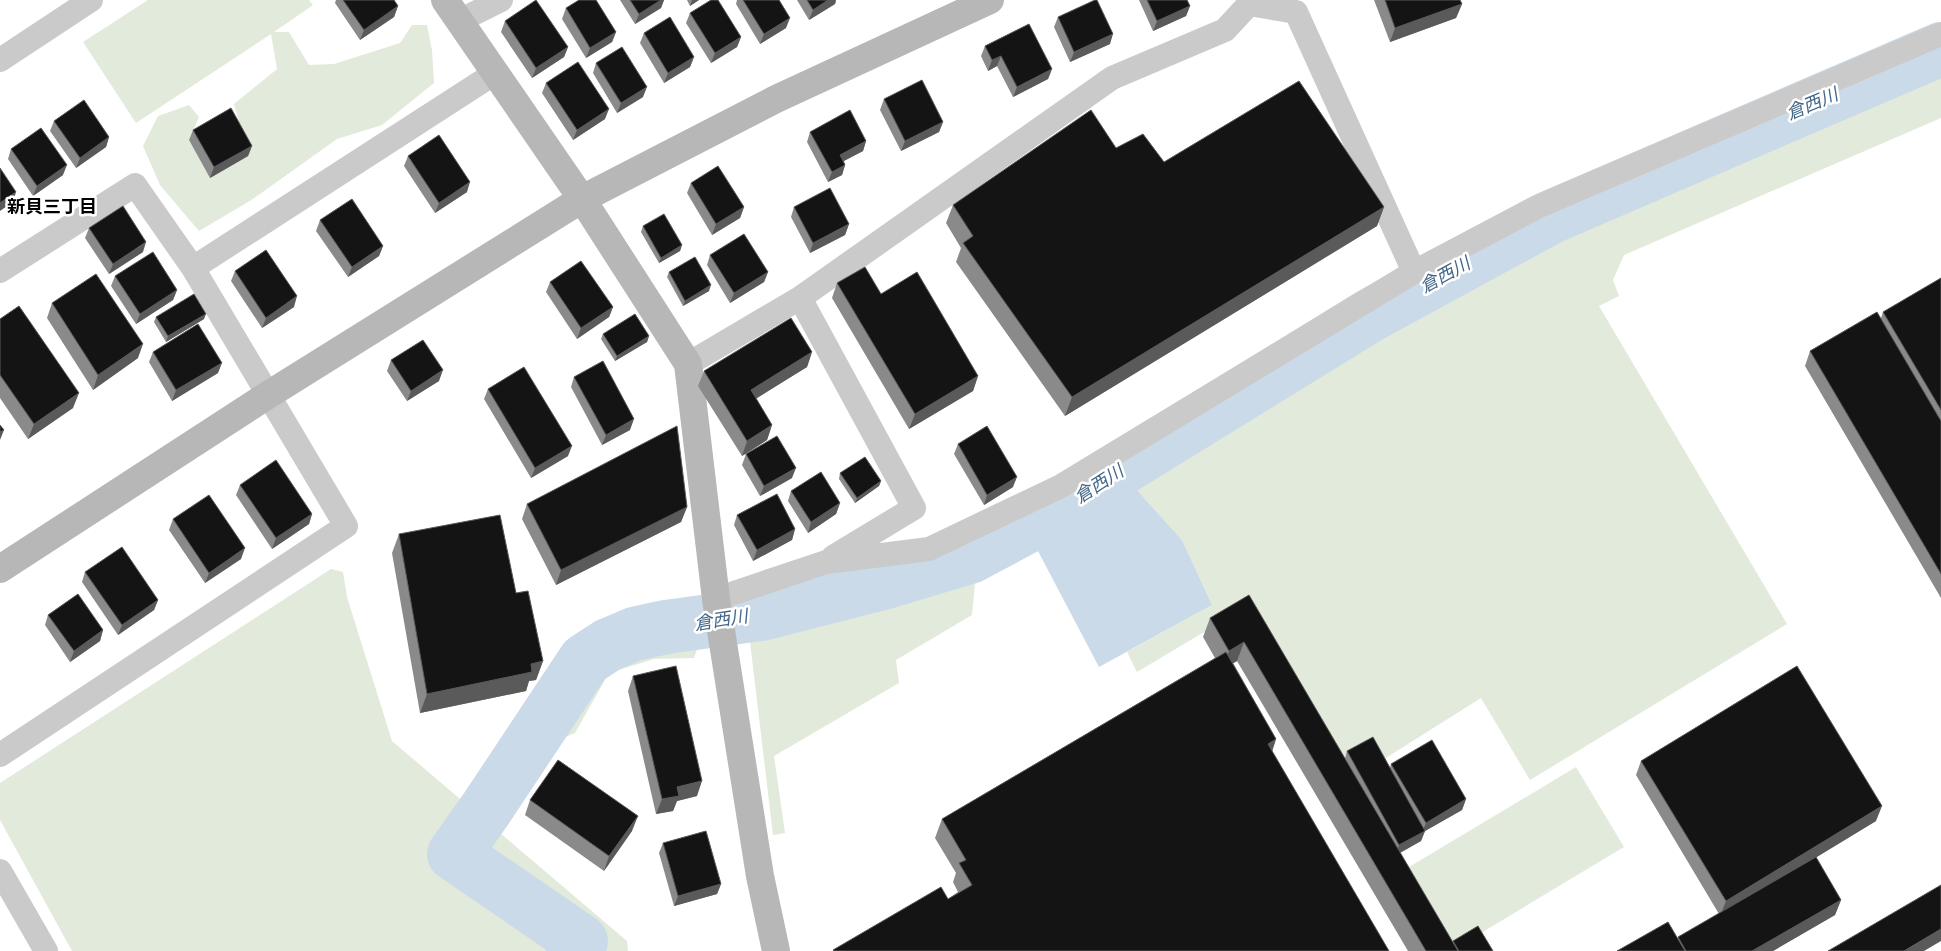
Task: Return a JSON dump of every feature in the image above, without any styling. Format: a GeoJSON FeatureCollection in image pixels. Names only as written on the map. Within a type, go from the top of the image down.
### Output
{"type":"FeatureCollection","features":[{"type":"Feature","properties":{"kind":"street"},"geometry":{"type":"LineString","coordinates":[[0,60],[91,0]]}},
{"type":"Feature","properties":{"kind":"street"},"geometry":{"type":"LineString","coordinates":[[501,0],[452,10],[582,199],[688,364],[716,598],[760,876],[776,951]]}},
{"type":"Feature","properties":{"kind":"street"},"geometry":{"type":"LineString","coordinates":[[0,569],[268,396],[582,199],[776,99],[990,0]]}},
{"type":"Feature","properties":{"kind":"street"},"geometry":{"type":"LineString","coordinates":[[688,364],[800,298],[1112,78],[1225,30],[1249,2],[1296,12],[1414,272]]}},
{"type":"Feature","properties":{"kind":"street"},"geometry":{"type":"LineString","coordinates":[[716,598],[826,562],[929,550],[1061,486],[1414,272],[1537,207],[1941,34]]}},
{"type":"Feature","properties":{"kind":"street"},"geometry":{"type":"LineString","coordinates":[[193,268],[495,73]]}},
{"type":"Feature","properties":{"kind":"street"},"geometry":{"type":"LineString","coordinates":[[0,271],[135,185],[193,268],[346,526],[0,754]]}},
{"type":"Feature","properties":{"kind":"street"},"geometry":{"type":"LineString","coordinates":[[800,298],[914,508],[826,562]]}},
{"type":"Feature","properties":{"kind":"street"},"geometry":{"type":"LineString","coordinates":[[0,871],[46,951]]}},
{"type":"Feature","properties":{"kind":"shaded area"},"geometry":{"type":"Polygon","coordinates":[[[148,0],[309,0],[313,5],[274,32],[289,32],[309,65],[334,64],[400,43],[412,25],[427,25],[432,50],[434,83],[382,125],[337,139],[253,199],[199,231],[160,185],[143,146],[158,116],[189,105],[199,117],[189,140],[210,177],[248,156],[234,104],[277,69],[271,34],[136,123],[83,42],[148,0]]]}},
{"type":"Feature","properties":{"kind":"shaded area"},"geometry":{"type":"Polygon","coordinates":[[[1941,58],[1941,118],[1624,255],[1613,280],[1619,296],[1599,306],[1787,624],[1530,780],[1481,698],[1381,761],[1371,741],[1335,761],[1246,607],[1137,672],[1127,652],[1212,605],[1182,540],[1125,477],[1564,221],[1941,58]]]}},
{"type":"Feature","properties":{"kind":"shaded area"},"geometry":{"type":"Polygon","coordinates":[[[977,562],[972,615],[896,660],[899,683],[774,756],[785,833],[773,835],[748,625],[890,589],[977,562]]]}},
{"type":"Feature","properties":{"kind":"shaded area"},"geometry":{"type":"Polygon","coordinates":[[[331,569],[343,572],[347,597],[392,741],[627,941],[628,951],[72,951],[0,820],[0,783],[331,569]]]}},
{"type":"Feature","properties":{"kind":"shaded area"},"geometry":{"type":"Polygon","coordinates":[[[649,631],[700,641],[694,658],[654,659],[609,673],[575,733],[554,742],[533,739],[545,696],[608,645],[649,631]]]}},
{"type":"Feature","properties":{"kind":"shaded area"},"geometry":{"type":"Polygon","coordinates":[[[1576,767],[1624,847],[1451,951],[1399,873],[1576,767]]]}},
{"type":"Feature","properties":{"kind":"water"},"geometry":{"type":"Polygon","coordinates":[[[1125,477],[1182,540],[1212,605],[1099,667],[1029,534],[1125,477]]]}},
{"type":"Feature","properties":{"kind":"building"},"geometry":{"type":"Polygon","coordinates":[[[343,0],[394,0],[398,6],[364,30],[343,0]]]}},
{"type":"Feature","properties":{"kind":"building"},"geometry":{"type":"Polygon","coordinates":[[[536,0],[568,47],[536,68],[505,21],[536,0]]]}},
{"type":"Feature","properties":{"kind":"building"},"geometry":{"type":"Polygon","coordinates":[[[579,0],[596,0],[616,32],[590,48],[566,8],[579,0]]]}},
{"type":"Feature","properties":{"kind":"building"},"geometry":{"type":"Polygon","coordinates":[[[630,0],[661,0],[639,14],[630,0]]]}},
{"type":"Feature","properties":{"kind":"building"},"geometry":{"type":"Polygon","coordinates":[[[711,0],[718,0],[741,37],[715,53],[690,13],[711,0]]]}},
{"type":"Feature","properties":{"kind":"building"},"geometry":{"type":"Polygon","coordinates":[[[743,0],[779,0],[790,18],[764,34],[743,0]]]}},
{"type":"Feature","properties":{"kind":"building"},"geometry":{"type":"Polygon","coordinates":[[[807,0],[828,0],[813,10],[807,0]]]}},
{"type":"Feature","properties":{"kind":"building"},"geometry":{"type":"Polygon","coordinates":[[[1097,0],[1113,34],[1074,52],[1058,17],[1097,0]]]}},
{"type":"Feature","properties":{"kind":"building"},"geometry":{"type":"Polygon","coordinates":[[[1147,0],[1187,0],[1190,6],[1157,21],[1147,0]]]}},
{"type":"Feature","properties":{"kind":"building"},"geometry":{"type":"Polygon","coordinates":[[[1385,0],[1460,0],[1462,4],[1395,28],[1385,0]]]}},
{"type":"Feature","properties":{"kind":"building"},"geometry":{"type":"Polygon","coordinates":[[[670,17],[694,57],[668,73],[644,33],[670,17]]]}},
{"type":"Feature","properties":{"kind":"building"},"geometry":{"type":"Polygon","coordinates":[[[1029,24],[1052,69],[1017,87],[1001,56],[992,60],[985,46],[1029,24]]]}},
{"type":"Feature","properties":{"kind":"building"},"geometry":{"type":"Polygon","coordinates":[[[622,47],[647,87],[621,103],[596,63],[622,47]]]}},
{"type":"Feature","properties":{"kind":"building"},"geometry":{"type":"Polygon","coordinates":[[[578,62],[609,109],[577,130],[546,83],[578,62]]]}},
{"type":"Feature","properties":{"kind":"building"},"geometry":{"type":"Polygon","coordinates":[[[922,80],[943,122],[905,141],[884,99],[922,80]]]}},
{"type":"Feature","properties":{"kind":"building"},"geometry":{"type":"Polygon","coordinates":[[[1299,81],[1384,207],[1072,397],[963,243],[973,236],[953,205],[1091,110],[1116,148],[1143,134],[1164,162],[1299,81]]]}},
{"type":"Feature","properties":{"kind":"building"},"geometry":{"type":"Polygon","coordinates":[[[84,100],[109,137],[80,158],[54,121],[84,100]]]}},
{"type":"Feature","properties":{"kind":"building"},"geometry":{"type":"Polygon","coordinates":[[[231,108],[252,146],[214,167],[193,130],[231,108]]]}},
{"type":"Feature","properties":{"kind":"building"},"geometry":{"type":"Polygon","coordinates":[[[850,110],[866,141],[840,155],[845,165],[832,172],[810,132],[850,110]]]}},
{"type":"Feature","properties":{"kind":"building"},"geometry":{"type":"Polygon","coordinates":[[[41,128],[67,165],[37,186],[11,149],[41,128]]]}},
{"type":"Feature","properties":{"kind":"building"},"geometry":{"type":"Polygon","coordinates":[[[439,135],[470,182],[439,203],[408,156],[439,135]]]}},
{"type":"Feature","properties":{"kind":"building"},"geometry":{"type":"Polygon","coordinates":[[[718,166],[744,207],[716,224],[691,183],[718,166]]]}},
{"type":"Feature","properties":{"kind":"building"},"geometry":{"type":"Polygon","coordinates":[[[0,168],[16,192],[0,203],[0,168]]]}},
{"type":"Feature","properties":{"kind":"building"},"geometry":{"type":"Polygon","coordinates":[[[830,188],[849,224],[813,243],[794,207],[830,188]]]}},
{"type":"Feature","properties":{"kind":"building"},"geometry":{"type":"Polygon","coordinates":[[[352,199],[383,246],[352,267],[320,220],[352,199]]]}},
{"type":"Feature","properties":{"kind":"building"},"geometry":{"type":"Polygon","coordinates":[[[123,206],[146,242],[113,264],[89,228],[123,206]]]}},
{"type":"Feature","properties":{"kind":"building"},"geometry":{"type":"Polygon","coordinates":[[[664,214],[682,245],[661,258],[643,226],[664,214]]]}},
{"type":"Feature","properties":{"kind":"building"},"geometry":{"type":"Polygon","coordinates":[[[744,234],[768,272],[734,293],[710,255],[744,234]]]}},
{"type":"Feature","properties":{"kind":"building"},"geometry":{"type":"Polygon","coordinates":[[[266,250],[297,296],[266,318],[235,271],[266,250]]]}},
{"type":"Feature","properties":{"kind":"building"},"geometry":{"type":"Polygon","coordinates":[[[153,252],[177,290],[140,314],[115,276],[153,252]]]}},
{"type":"Feature","properties":{"kind":"building"},"geometry":{"type":"Polygon","coordinates":[[[695,257],[711,285],[685,301],[669,272],[695,257]]]}},
{"type":"Feature","properties":{"kind":"building"},"geometry":{"type":"Polygon","coordinates":[[[581,261],[613,307],[581,328],[550,282],[581,261]]]}},
{"type":"Feature","properties":{"kind":"building"},"geometry":{"type":"Polygon","coordinates":[[[865,267],[881,294],[917,272],[978,376],[915,414],[837,283],[865,267]]]}},
{"type":"Feature","properties":{"kind":"building"},"geometry":{"type":"Polygon","coordinates":[[[96,274],[143,344],[98,375],[52,303],[96,274]]]}},
{"type":"Feature","properties":{"kind":"building"},"geometry":{"type":"Polygon","coordinates":[[[1941,278],[1941,410],[1883,312],[1941,278]]]}},
{"type":"Feature","properties":{"kind":"building"},"geometry":{"type":"Polygon","coordinates":[[[194,294],[206,314],[168,336],[156,317],[194,294]]]}},
{"type":"Feature","properties":{"kind":"building"},"geometry":{"type":"Polygon","coordinates":[[[19,306],[79,393],[34,424],[0,375],[0,319],[19,306]]]}},
{"type":"Feature","properties":{"kind":"building"},"geometry":{"type":"Polygon","coordinates":[[[1877,312],[1941,421],[1941,574],[1810,351],[1877,312]]]}},
{"type":"Feature","properties":{"kind":"building"},"geometry":{"type":"Polygon","coordinates":[[[635,314],[649,336],[617,356],[603,334],[635,314]]]}},
{"type":"Feature","properties":{"kind":"building"},"geometry":{"type":"Polygon","coordinates":[[[791,318],[812,352],[751,390],[772,425],[747,441],[704,371],[791,318]]]}},
{"type":"Feature","properties":{"kind":"building"},"geometry":{"type":"Polygon","coordinates":[[[198,324],[222,363],[176,390],[153,352],[198,324]]]}},
{"type":"Feature","properties":{"kind":"building"},"geometry":{"type":"Polygon","coordinates":[[[423,340],[443,370],[411,391],[391,360],[423,340]]]}},
{"type":"Feature","properties":{"kind":"building"},"geometry":{"type":"Polygon","coordinates":[[[603,361],[634,419],[606,435],[574,377],[603,361]]]}},
{"type":"Feature","properties":{"kind":"building"},"geometry":{"type":"Polygon","coordinates":[[[524,367],[572,446],[535,468],[488,389],[524,367]]]}},
{"type":"Feature","properties":{"kind":"building"},"geometry":{"type":"Polygon","coordinates":[[[677,426],[687,507],[561,570],[527,504],[677,426]]]}},
{"type":"Feature","properties":{"kind":"building"},"geometry":{"type":"Polygon","coordinates":[[[987,426],[1017,477],[987,495],[958,444],[987,426]]]}},
{"type":"Feature","properties":{"kind":"building"},"geometry":{"type":"Polygon","coordinates":[[[777,436],[796,468],[764,486],[746,454],[777,436]]]}},
{"type":"Feature","properties":{"kind":"building"},"geometry":{"type":"Polygon","coordinates":[[[865,457],[881,481],[857,498],[840,473],[865,457]]]}},
{"type":"Feature","properties":{"kind":"building"},"geometry":{"type":"Polygon","coordinates":[[[276,460],[312,514],[276,538],[240,485],[276,460]]]}},
{"type":"Feature","properties":{"kind":"building"},"geometry":{"type":"Polygon","coordinates":[[[821,472],[840,503],[811,522],[791,491],[821,472]]]}},
{"type":"Feature","properties":{"kind":"building"},"geometry":{"type":"Polygon","coordinates":[[[777,494],[795,529],[757,550],[737,515],[777,494]]]}},
{"type":"Feature","properties":{"kind":"building"},"geometry":{"type":"Polygon","coordinates":[[[209,495],[245,548],[209,573],[173,519],[209,495]]]}},
{"type":"Feature","properties":{"kind":"building"},"geometry":{"type":"Polygon","coordinates":[[[500,515],[516,593],[528,591],[543,661],[531,664],[532,672],[427,694],[399,534],[500,515]]]}},
{"type":"Feature","properties":{"kind":"building"},"geometry":{"type":"Polygon","coordinates":[[[122,547],[158,600],[122,625],[85,572],[122,547]]]}},
{"type":"Feature","properties":{"kind":"building"},"geometry":{"type":"Polygon","coordinates":[[[78,594],[103,630],[74,651],[48,615],[78,594]]]}},
{"type":"Feature","properties":{"kind":"building"},"geometry":{"type":"Polygon","coordinates":[[[1249,595],[1458,951],[1426,951],[1244,642],[1229,651],[1210,618],[1249,595]]]}},
{"type":"Feature","properties":{"kind":"building"},"geometry":{"type":"Polygon","coordinates":[[[1226,652],[1276,739],[1268,744],[1389,951],[833,950],[941,887],[948,899],[972,885],[959,863],[966,860],[942,819],[1226,652]]]}},
{"type":"Feature","properties":{"kind":"building"},"geometry":{"type":"Polygon","coordinates":[[[676,666],[702,781],[677,787],[679,796],[662,799],[633,676],[676,666]]]}},
{"type":"Feature","properties":{"kind":"building"},"geometry":{"type":"Polygon","coordinates":[[[1797,666],[1882,806],[1726,901],[1641,761],[1797,666]]]}},
{"type":"Feature","properties":{"kind":"building"},"geometry":{"type":"Polygon","coordinates":[[[1373,737],[1425,831],[1399,845],[1347,751],[1373,737]]]}},
{"type":"Feature","properties":{"kind":"building"},"geometry":{"type":"Polygon","coordinates":[[[1432,740],[1466,799],[1426,823],[1391,764],[1432,740]]]}},
{"type":"Feature","properties":{"kind":"building"},"geometry":{"type":"Polygon","coordinates":[[[558,760],[638,816],[609,856],[530,800],[558,760]]]}},
{"type":"Feature","properties":{"kind":"building"},"geometry":{"type":"Polygon","coordinates":[[[706,831],[721,884],[678,896],[663,843],[706,831]]]}},
{"type":"Feature","properties":{"kind":"building"},"geometry":{"type":"Polygon","coordinates":[[[1816,857],[1841,900],[1752,951],[1686,951],[1678,937],[1816,857]]]}},
{"type":"Feature","properties":{"kind":"building"},"geometry":{"type":"Polygon","coordinates":[[[1941,885],[1941,929],[1904,951],[1828,951],[1941,885]]]}},
{"type":"Feature","properties":{"kind":"building"},"geometry":{"type":"Polygon","coordinates":[[[1668,922],[1685,951],[1617,951],[1668,922]]]}},
{"type":"Feature","properties":{"kind":"building"},"geometry":{"type":"Polygon","coordinates":[[[1478,926],[1493,951],[1459,951],[1453,941],[1478,926]]]}},
{"type":"Feature","properties":{"kind":"waterway","name":"倉西川"},"geometry":{"type":"LineString","coordinates":[[573,951],[581,941],[454,854],[585,660],[608,645],[634,634],[666,627],[761,614],[890,581],[970,557],[1078,499],[1103,480],[1369,316],[1551,217],[1941,49]]}},
{"type":"Feature","properties":{"kind":"district","name":"新貝三丁目"},"geometry":{"type":"Point","coordinates":[52,207]}}]}
